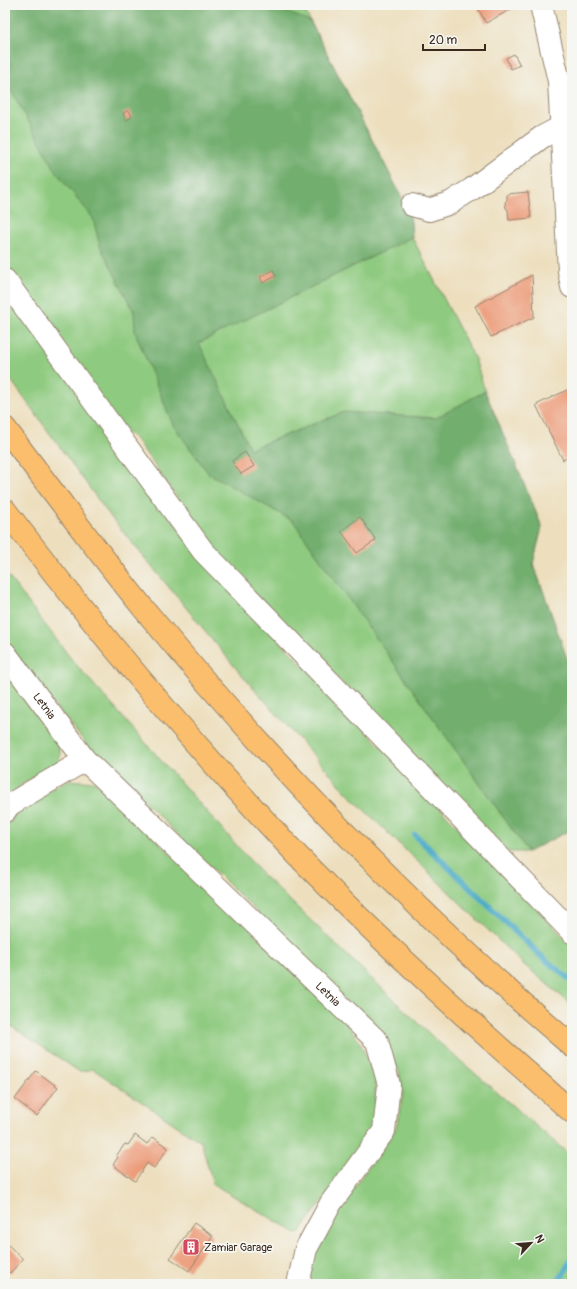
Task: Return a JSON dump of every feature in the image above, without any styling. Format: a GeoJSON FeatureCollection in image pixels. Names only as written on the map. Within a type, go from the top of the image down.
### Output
{"type":"FeatureCollection","features":[{"type":"Feature","properties":{"kind":"highway"},"geometry":{"type":"LineString","coordinates":[[5,428],[94,546],[144,608],[204,680],[261,743],[406,895],[491,975],[572,1046]]}},
{"type":"Feature","properties":{"kind":"highway"},"geometry":{"type":"LineString","coordinates":[[5,510],[86,614],[163,707],[298,856],[374,932],[572,1112]]}},
{"type":"Feature","properties":{"kind":"street"},"geometry":{"type":"LineString","coordinates":[[541,5],[559,81],[569,271],[572,287]]}},
{"type":"Feature","properties":{"kind":"street"},"geometry":{"type":"LineString","coordinates":[[412,205],[429,210],[450,203],[472,190],[542,137],[561,127]]}},
{"type":"Feature","properties":{"kind":"street"},"geometry":{"type":"LineString","coordinates":[[5,280],[203,551],[572,932]]}},
{"type":"Feature","properties":{"kind":"street","name":"Letnia"},"geometry":{"type":"LineString","coordinates":[[5,653],[85,760],[377,1041],[389,1085],[384,1131],[328,1210],[306,1249],[298,1284]]}},
{"type":"Feature","properties":{"kind":"street"},"geometry":{"type":"LineString","coordinates":[[5,811],[9,805],[85,760]]}},
{"type":"Feature","properties":{"kind":"green space"},"geometry":{"type":"Polygon","coordinates":[[[5,5],[303,5],[410,213],[412,237],[475,359],[485,391],[542,527],[533,563],[555,624],[525,847],[528,852],[508,852],[197,535],[182,504],[135,438],[121,429],[5,270],[5,5]]]}},
{"type":"Feature","properties":{"kind":"green space"},"geometry":{"type":"Polygon","coordinates":[[[5,5],[267,5],[310,21],[410,213],[412,237],[199,343],[250,449],[344,412],[436,418],[485,391],[542,527],[533,563],[572,672],[572,829],[528,852],[293,521],[208,473],[173,425],[135,332],[134,312],[100,246],[93,218],[57,173],[12,92],[5,86],[5,5]]]}},
{"type":"Feature","properties":{"kind":"green space"},"geometry":{"type":"Polygon","coordinates":[[[5,289],[200,558],[572,946],[572,1005],[522,963],[349,795],[240,673],[110,516],[5,372],[5,289]]]}},
{"type":"Feature","properties":{"kind":"green space"},"geometry":{"type":"Polygon","coordinates":[[[5,572],[72,660],[263,875],[434,1038],[572,1157],[572,1284],[309,1284],[311,1258],[323,1232],[396,1128],[403,1094],[399,1071],[383,1042],[325,979],[88,746],[36,683],[5,639],[5,572]]]}},
{"type":"Feature","properties":{"kind":"green space"},"geometry":{"type":"Polygon","coordinates":[[[5,662],[55,732],[61,755],[56,766],[22,784],[5,803],[5,662]]]}},
{"type":"Feature","properties":{"kind":"green space"},"geometry":{"type":"Polygon","coordinates":[[[68,780],[95,782],[340,1015],[359,1041],[375,1076],[376,1114],[369,1139],[298,1234],[213,1184],[201,1142],[93,1069],[80,1072],[5,1022],[5,830],[22,804],[68,780]]]}},
{"type":"Feature","properties":{"kind":"building"},"geometry":{"type":"Polygon","coordinates":[[[476,5],[512,5],[513,8],[486,23],[476,5]]]}},
{"type":"Feature","properties":{"kind":"building"},"geometry":{"type":"Polygon","coordinates":[[[514,54],[520,65],[511,69],[506,58],[514,54]]]}},
{"type":"Feature","properties":{"kind":"building"},"geometry":{"type":"Polygon","coordinates":[[[129,110],[132,117],[126,120],[123,113],[129,110]]]}},
{"type":"Feature","properties":{"kind":"building"},"geometry":{"type":"Polygon","coordinates":[[[528,192],[531,218],[509,220],[505,202],[507,200],[507,194],[528,192]]]}},
{"type":"Feature","properties":{"kind":"building"},"geometry":{"type":"Polygon","coordinates":[[[273,270],[276,276],[263,283],[260,277],[273,270]]]}},
{"type":"Feature","properties":{"kind":"building"},"geometry":{"type":"Polygon","coordinates":[[[532,275],[534,317],[491,337],[475,306],[532,275]]]}},
{"type":"Feature","properties":{"kind":"building"},"geometry":{"type":"Polygon","coordinates":[[[569,389],[572,395],[572,410],[570,411],[572,416],[572,455],[563,460],[536,405],[569,389]]]}},
{"type":"Feature","properties":{"kind":"building"},"geometry":{"type":"Polygon","coordinates":[[[245,452],[254,466],[241,474],[232,461],[245,452]]]}},
{"type":"Feature","properties":{"kind":"building"},"geometry":{"type":"Polygon","coordinates":[[[360,517],[376,540],[357,553],[341,531],[360,517]]]}},
{"type":"Feature","properties":{"kind":"building"},"geometry":{"type":"Polygon","coordinates":[[[36,1071],[58,1087],[37,1116],[15,1099],[36,1071]]]}},
{"type":"Feature","properties":{"kind":"building"},"geometry":{"type":"Polygon","coordinates":[[[135,1135],[147,1144],[153,1137],[168,1148],[154,1168],[147,1163],[135,1181],[113,1165],[118,1157],[116,1156],[125,1144],[128,1145],[135,1135]]]}},
{"type":"Feature","properties":{"kind":"building","name":"Zamiar Garage"},"geometry":{"type":"Polygon","coordinates":[[[194,1223],[213,1236],[189,1271],[170,1258],[194,1223]]]}},
{"type":"Feature","properties":{"kind":"building"},"geometry":{"type":"Polygon","coordinates":[[[5,1242],[23,1259],[10,1273],[5,1268],[5,1242]]]}},
{"type":"Feature","properties":{"kind":"waterway"},"geometry":{"type":"LineString","coordinates":[[415,835],[543,958],[572,981]]}},
{"type":"Feature","properties":{"kind":"waterway"},"geometry":{"type":"LineString","coordinates":[[557,1284],[572,1259]]}},
{"type":"Feature","properties":{"kind":"place","name":"Zamiar Garage"},"geometry":{"type":"Point","coordinates":[191,1247]}}]}
